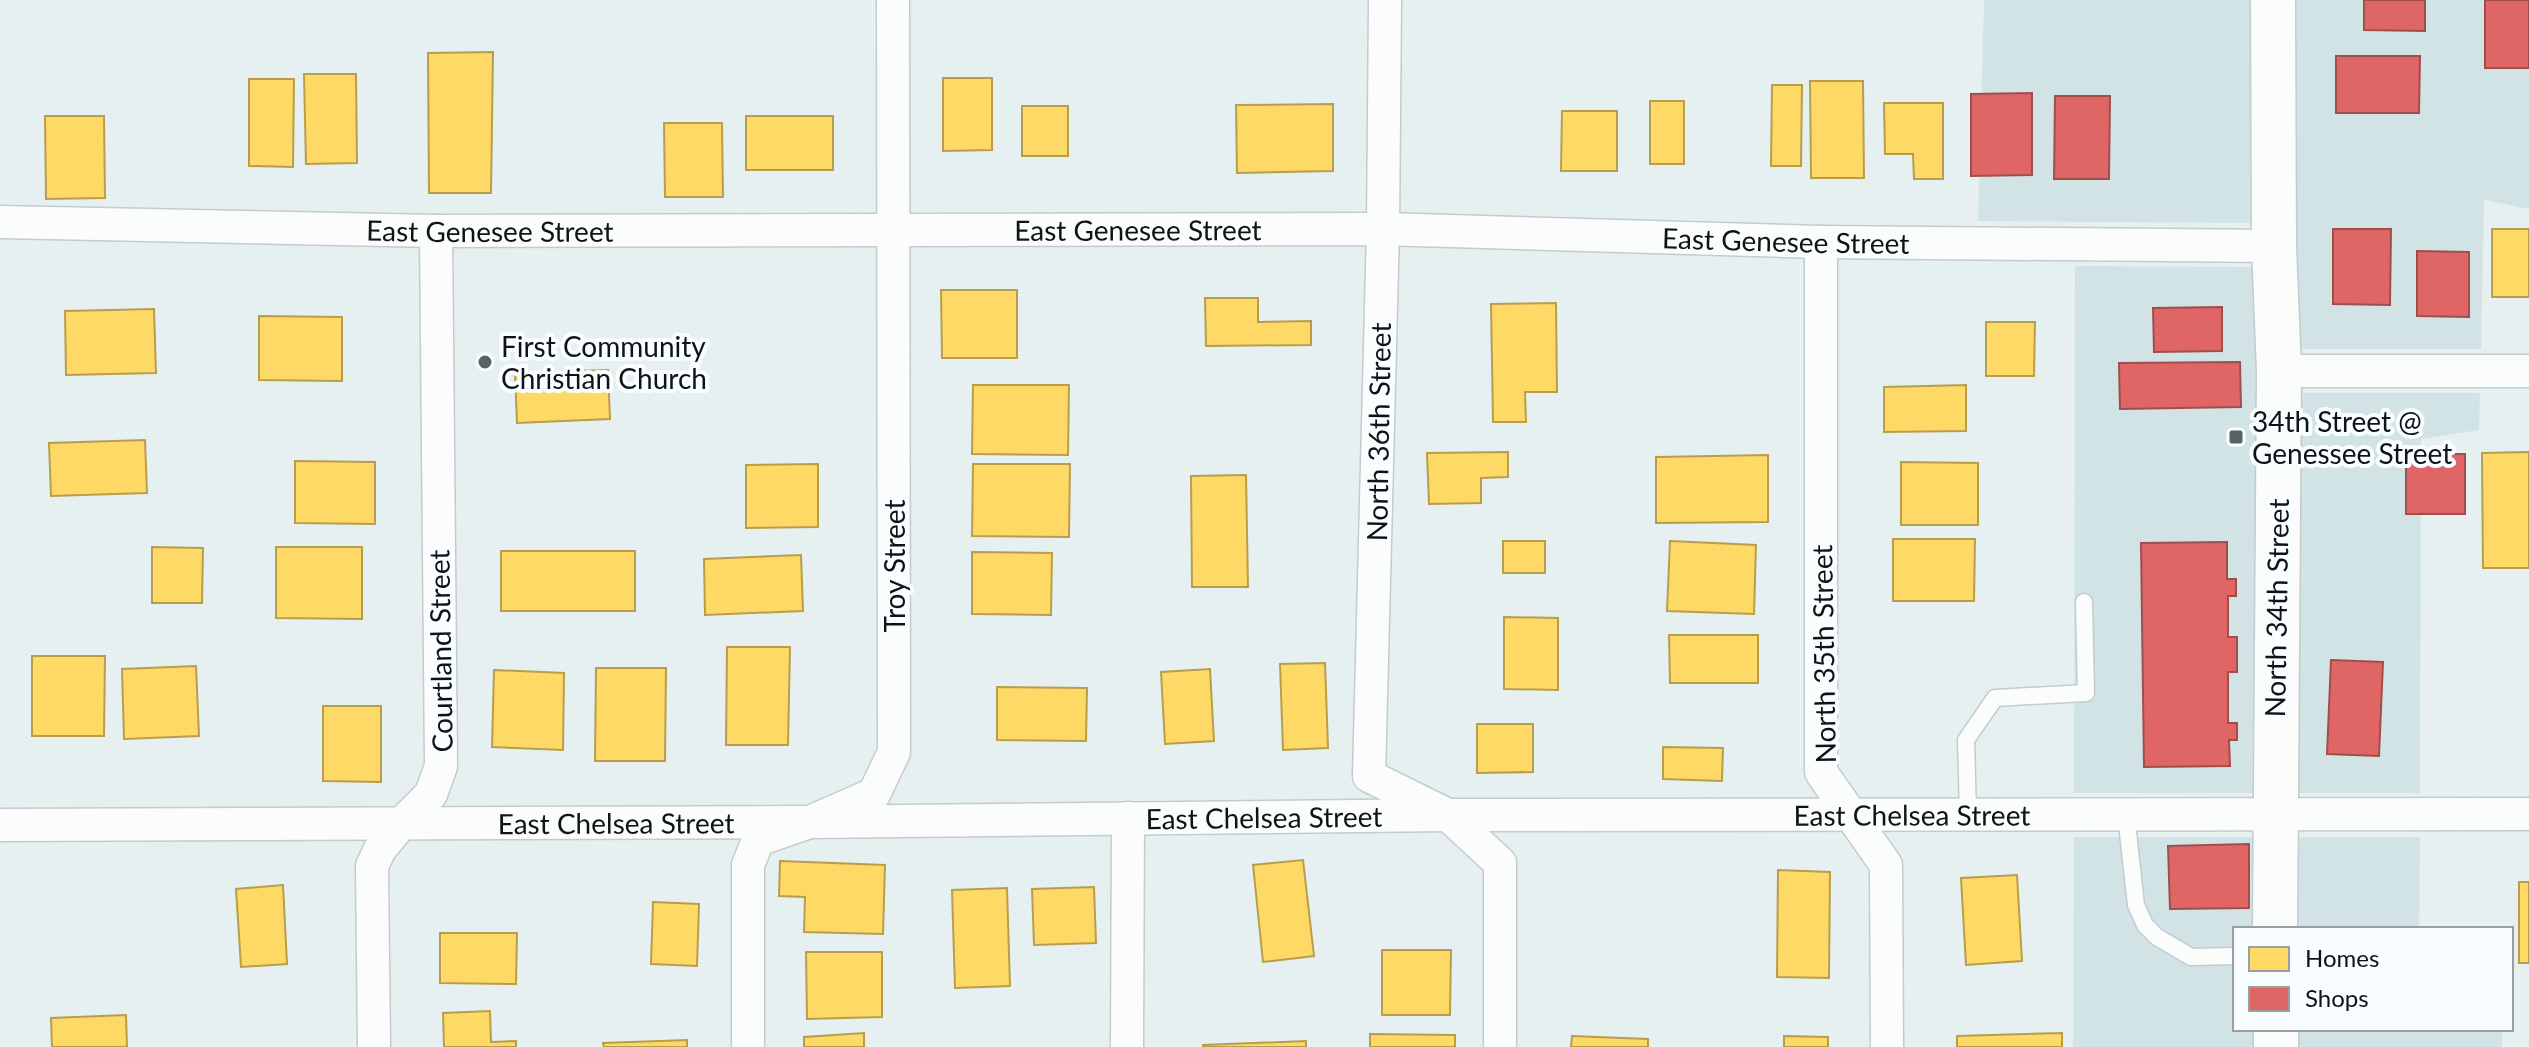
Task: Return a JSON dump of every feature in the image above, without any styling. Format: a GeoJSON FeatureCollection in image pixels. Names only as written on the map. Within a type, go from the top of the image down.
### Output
{"type":"FeatureCollection","features":[{"type":"Feature","properties":{"kind":"street","name":"Troy Street"},"geometry":{"type":"LineString","coordinates":[[748,1047],[748,865],[758,840],[810,822],[874,794],[894,752],[893,0]]}},
{"type":"Feature","properties":{"kind":"street","name":"North 36th Street"},"geometry":{"type":"LineString","coordinates":[[1385,0],[1383,229],[1369,776],[1448,815]]}},
{"type":"Feature","properties":{"kind":"street","name":"North 34th Street"},"geometry":{"type":"LineString","coordinates":[[2273,0],[2274,246],[2279,371],[2275,927]]}},
{"type":"Feature","properties":{"kind":"street","name":"East Genesee Street"},"geometry":{"type":"LineString","coordinates":[[0,222],[436,231],[1383,229],[1821,242],[2274,246]]}},
{"type":"Feature","properties":{"kind":"street","name":"Courtland Street"},"geometry":{"type":"LineString","coordinates":[[374,1047],[372,866],[380,849],[431,794],[441,766],[436,231]]}},
{"type":"Feature","properties":{"kind":"street","name":"North 35th Street"},"geometry":{"type":"LineString","coordinates":[[1821,242],[1821,772],[1886,865],[1887,1047]]}},
{"type":"Feature","properties":{"kind":"street"},"geometry":{"type":"LineString","coordinates":[[2279,371],[2529,371]]}},
{"type":"Feature","properties":{"kind":"street","name":"East Chelsea Street"},"geometry":{"type":"LineString","coordinates":[[0,825],[810,822],[1448,815],[2529,814]]}},
{"type":"Feature","properties":{"kind":"street"},"geometry":{"type":"LineString","coordinates":[[1448,815],[1500,863],[1500,1047]]}},
{"type":"Feature","properties":{"kind":"street"},"geometry":{"type":"LineString","coordinates":[[1127,1047],[1128,818]]}},
{"type":"Feature","properties":{"kind":"lane"},"geometry":{"type":"LineString","coordinates":[[1968,815],[1966,740],[1995,698],[2086,693],[2084,602]]}},
{"type":"Feature","properties":{"kind":"lane"},"geometry":{"type":"LineString","coordinates":[[2126,815],[2136,905],[2145,925],[2157,937],[2191,957],[2233,956]]}},
{"type":"Feature","properties":{"kind":"shaded area"},"geometry":{"type":"Polygon","coordinates":[[[1984,0],[2254,0],[2254,223],[1978,221],[1984,0]]]}},
{"type":"Feature","properties":{"kind":"shaded area"},"geometry":{"type":"Polygon","coordinates":[[[2293,0],[2529,0],[2529,209],[2484,200],[2481,349],[2298,349],[2293,245],[2293,0]]]}},
{"type":"Feature","properties":{"kind":"shaded area"},"geometry":{"type":"Polygon","coordinates":[[[2075,266],[2255,267],[2259,371],[2255,793],[2074,793],[2075,266]]]}},
{"type":"Feature","properties":{"kind":"shaded area"},"geometry":{"type":"Polygon","coordinates":[[[2299,393],[2480,393],[2479,430],[2421,439],[2420,793],[2294,793],[2299,393]]]}},
{"type":"Feature","properties":{"kind":"shaded area"},"geometry":{"type":"Polygon","coordinates":[[[2074,837],[2254,837],[2255,927],[2233,927],[2233,1031],[2256,1031],[2256,1047],[2073,1047],[2074,837]]]}},
{"type":"Feature","properties":{"kind":"shaded area"},"geometry":{"type":"Polygon","coordinates":[[[2293,837],[2420,837],[2419,927],[2294,927],[2293,837]]]}},
{"type":"Feature","properties":{"kind":"shaded area"},"geometry":{"type":"Polygon","coordinates":[[[2296,1031],[2502,1031],[2502,1047],[2296,1047],[2296,1031]]]}},
{"type":"Feature","properties":{"kind":"building: Homes"},"geometry":{"type":"Polygon","coordinates":[[[493,52],[491,193],[429,193],[428,53],[493,52]]]}},
{"type":"Feature","properties":{"kind":"building: Homes"},"geometry":{"type":"Polygon","coordinates":[[[304,74],[356,74],[357,163],[306,164],[304,74]]]}},
{"type":"Feature","properties":{"kind":"building: Homes"},"geometry":{"type":"Polygon","coordinates":[[[943,78],[992,78],[992,150],[943,151],[943,78]]]}},
{"type":"Feature","properties":{"kind":"building: Homes"},"geometry":{"type":"Polygon","coordinates":[[[249,79],[294,79],[293,167],[249,166],[249,79]]]}},
{"type":"Feature","properties":{"kind":"building: Homes"},"geometry":{"type":"Polygon","coordinates":[[[1810,81],[1863,81],[1864,178],[1811,178],[1810,81]]]}},
{"type":"Feature","properties":{"kind":"building: Homes"},"geometry":{"type":"Polygon","coordinates":[[[1772,85],[1802,85],[1801,166],[1771,166],[1772,85]]]}},
{"type":"Feature","properties":{"kind":"building: Homes"},"geometry":{"type":"Polygon","coordinates":[[[1650,101],[1684,101],[1684,164],[1650,164],[1650,101]]]}},
{"type":"Feature","properties":{"kind":"building: Homes"},"geometry":{"type":"Polygon","coordinates":[[[1884,103],[1943,103],[1943,179],[1914,179],[1913,154],[1885,154],[1884,103]]]}},
{"type":"Feature","properties":{"kind":"building: Homes"},"geometry":{"type":"Polygon","coordinates":[[[1333,104],[1333,171],[1237,173],[1236,105],[1333,104]]]}},
{"type":"Feature","properties":{"kind":"building: Homes"},"geometry":{"type":"Polygon","coordinates":[[[1022,106],[1068,106],[1068,156],[1022,156],[1022,106]]]}},
{"type":"Feature","properties":{"kind":"building: Homes"},"geometry":{"type":"Polygon","coordinates":[[[1562,111],[1617,111],[1617,171],[1561,171],[1562,111]]]}},
{"type":"Feature","properties":{"kind":"building: Homes"},"geometry":{"type":"Polygon","coordinates":[[[45,116],[104,116],[105,198],[46,199],[45,116]]]}},
{"type":"Feature","properties":{"kind":"building: Homes"},"geometry":{"type":"Polygon","coordinates":[[[746,116],[833,116],[833,170],[746,170],[746,116]]]}},
{"type":"Feature","properties":{"kind":"building: Homes"},"geometry":{"type":"Polygon","coordinates":[[[664,123],[722,123],[723,197],[665,197],[664,123]]]}},
{"type":"Feature","properties":{"kind":"building: Homes"},"geometry":{"type":"Polygon","coordinates":[[[2492,229],[2529,229],[2529,297],[2492,297],[2492,229]]]}},
{"type":"Feature","properties":{"kind":"building: Homes"},"geometry":{"type":"Polygon","coordinates":[[[941,290],[1017,290],[1017,358],[942,358],[941,290]]]}},
{"type":"Feature","properties":{"kind":"building: Homes"},"geometry":{"type":"Polygon","coordinates":[[[1205,298],[1258,298],[1258,322],[1311,321],[1311,345],[1206,346],[1205,298]]]}},
{"type":"Feature","properties":{"kind":"building: Homes"},"geometry":{"type":"Polygon","coordinates":[[[1556,303],[1557,392],[1525,392],[1526,422],[1493,422],[1491,304],[1556,303]]]}},
{"type":"Feature","properties":{"kind":"building: Homes"},"geometry":{"type":"Polygon","coordinates":[[[154,309],[156,373],[66,375],[65,311],[154,309]]]}},
{"type":"Feature","properties":{"kind":"building: Homes"},"geometry":{"type":"Polygon","coordinates":[[[259,316],[342,317],[342,381],[259,380],[259,316]]]}},
{"type":"Feature","properties":{"kind":"building: Homes"},"geometry":{"type":"Polygon","coordinates":[[[1986,322],[2035,322],[2034,376],[1986,376],[1986,322]]]}},
{"type":"Feature","properties":{"kind":"building: Homes"},"geometry":{"type":"Polygon","coordinates":[[[608,370],[610,419],[517,423],[515,373],[608,370]]]}},
{"type":"Feature","properties":{"kind":"building: Homes"},"geometry":{"type":"Polygon","coordinates":[[[973,385],[1069,385],[1068,455],[972,454],[973,385]]]}},
{"type":"Feature","properties":{"kind":"building: Homes"},"geometry":{"type":"Polygon","coordinates":[[[1966,385],[1966,431],[1884,432],[1884,387],[1966,385]]]}},
{"type":"Feature","properties":{"kind":"building: Homes"},"geometry":{"type":"Polygon","coordinates":[[[145,440],[147,493],[51,496],[49,443],[145,440]]]}},
{"type":"Feature","properties":{"kind":"building: Homes"},"geometry":{"type":"Polygon","coordinates":[[[1508,452],[1508,477],[1481,478],[1481,503],[1429,504],[1427,453],[1508,452]]]}},
{"type":"Feature","properties":{"kind":"building: Homes"},"geometry":{"type":"Polygon","coordinates":[[[2529,452],[2529,568],[2483,568],[2482,453],[2529,452]]]}},
{"type":"Feature","properties":{"kind":"building: Homes"},"geometry":{"type":"Polygon","coordinates":[[[1768,455],[1768,522],[1656,523],[1656,457],[1768,455]]]}},
{"type":"Feature","properties":{"kind":"building: Homes"},"geometry":{"type":"Polygon","coordinates":[[[295,461],[375,462],[375,524],[295,523],[295,461]]]}},
{"type":"Feature","properties":{"kind":"building: Homes"},"geometry":{"type":"Polygon","coordinates":[[[1901,462],[1978,463],[1978,525],[1901,525],[1901,462]]]}},
{"type":"Feature","properties":{"kind":"building: Homes"},"geometry":{"type":"Polygon","coordinates":[[[818,464],[818,527],[746,528],[746,465],[818,464]]]}},
{"type":"Feature","properties":{"kind":"building: Homes"},"geometry":{"type":"Polygon","coordinates":[[[973,464],[1070,464],[1069,537],[972,536],[973,464]]]}},
{"type":"Feature","properties":{"kind":"building: Homes"},"geometry":{"type":"Polygon","coordinates":[[[1246,475],[1248,587],[1192,587],[1191,476],[1246,475]]]}},
{"type":"Feature","properties":{"kind":"building: Homes"},"geometry":{"type":"Polygon","coordinates":[[[1893,539],[1975,539],[1974,601],[1893,601],[1893,539]]]}},
{"type":"Feature","properties":{"kind":"building: Homes"},"geometry":{"type":"Polygon","coordinates":[[[1503,541],[1545,541],[1545,573],[1503,573],[1503,541]]]}},
{"type":"Feature","properties":{"kind":"building: Homes"},"geometry":{"type":"Polygon","coordinates":[[[1670,541],[1756,545],[1754,614],[1667,611],[1670,541]]]}},
{"type":"Feature","properties":{"kind":"building: Homes"},"geometry":{"type":"Polygon","coordinates":[[[152,547],[203,548],[202,603],[152,603],[152,547]]]}},
{"type":"Feature","properties":{"kind":"building: Homes"},"geometry":{"type":"Polygon","coordinates":[[[276,547],[362,547],[362,619],[276,618],[276,547]]]}},
{"type":"Feature","properties":{"kind":"building: Homes"},"geometry":{"type":"Polygon","coordinates":[[[501,551],[635,551],[635,611],[501,611],[501,551]]]}},
{"type":"Feature","properties":{"kind":"building: Homes"},"geometry":{"type":"Polygon","coordinates":[[[972,552],[1052,553],[1051,615],[972,614],[972,552]]]}},
{"type":"Feature","properties":{"kind":"building: Homes"},"geometry":{"type":"Polygon","coordinates":[[[801,555],[803,611],[705,615],[704,559],[801,555]]]}},
{"type":"Feature","properties":{"kind":"building: Homes"},"geometry":{"type":"Polygon","coordinates":[[[1504,617],[1558,618],[1558,690],[1504,689],[1504,617]]]}},
{"type":"Feature","properties":{"kind":"building: Homes"},"geometry":{"type":"Polygon","coordinates":[[[1669,635],[1758,635],[1758,683],[1670,683],[1669,635]]]}},
{"type":"Feature","properties":{"kind":"building: Homes"},"geometry":{"type":"Polygon","coordinates":[[[727,647],[790,647],[788,745],[726,745],[727,647]]]}},
{"type":"Feature","properties":{"kind":"building: Homes"},"geometry":{"type":"Polygon","coordinates":[[[32,656],[105,656],[104,736],[32,736],[32,656]]]}},
{"type":"Feature","properties":{"kind":"building: Homes"},"geometry":{"type":"Polygon","coordinates":[[[1325,663],[1328,748],[1283,750],[1280,664],[1325,663]]]}},
{"type":"Feature","properties":{"kind":"building: Homes"},"geometry":{"type":"Polygon","coordinates":[[[196,666],[199,736],[124,739],[122,669],[196,666]]]}},
{"type":"Feature","properties":{"kind":"building: Homes"},"geometry":{"type":"Polygon","coordinates":[[[596,668],[666,668],[665,761],[595,761],[596,668]]]}},
{"type":"Feature","properties":{"kind":"building: Homes"},"geometry":{"type":"Polygon","coordinates":[[[1210,669],[1214,741],[1165,744],[1161,672],[1210,669]]]}},
{"type":"Feature","properties":{"kind":"building: Homes"},"geometry":{"type":"Polygon","coordinates":[[[494,670],[564,673],[563,750],[492,747],[494,670]]]}},
{"type":"Feature","properties":{"kind":"building: Homes"},"geometry":{"type":"Polygon","coordinates":[[[997,687],[1087,688],[1086,741],[997,740],[997,687]]]}},
{"type":"Feature","properties":{"kind":"building: Homes"},"geometry":{"type":"Polygon","coordinates":[[[323,706],[381,706],[381,782],[323,781],[323,706]]]}},
{"type":"Feature","properties":{"kind":"building: Homes"},"geometry":{"type":"Polygon","coordinates":[[[1477,724],[1533,724],[1533,772],[1477,773],[1477,724]]]}},
{"type":"Feature","properties":{"kind":"building: Homes"},"geometry":{"type":"Polygon","coordinates":[[[1663,747],[1723,748],[1722,781],[1663,779],[1663,747]]]}},
{"type":"Feature","properties":{"kind":"building: Homes"},"geometry":{"type":"Polygon","coordinates":[[[1303,860],[1314,956],[1263,962],[1253,865],[1303,860]]]}},
{"type":"Feature","properties":{"kind":"building: Homes"},"geometry":{"type":"Polygon","coordinates":[[[780,861],[885,865],[883,934],[804,932],[805,897],[779,896],[780,861]]]}},
{"type":"Feature","properties":{"kind":"building: Homes"},"geometry":{"type":"Polygon","coordinates":[[[1778,870],[1830,872],[1829,978],[1777,977],[1778,870]]]}},
{"type":"Feature","properties":{"kind":"building: Homes"},"geometry":{"type":"Polygon","coordinates":[[[2017,875],[2022,961],[1966,965],[1961,878],[2017,875]]]}},
{"type":"Feature","properties":{"kind":"building: Homes"},"geometry":{"type":"Polygon","coordinates":[[[2519,882],[2529,882],[2529,963],[2519,963],[2519,882]]]}},
{"type":"Feature","properties":{"kind":"building: Homes"},"geometry":{"type":"Polygon","coordinates":[[[283,885],[287,964],[241,967],[236,889],[283,885]]]}},
{"type":"Feature","properties":{"kind":"building: Homes"},"geometry":{"type":"Polygon","coordinates":[[[1094,887],[1096,943],[1034,945],[1032,889],[1094,887]]]}},
{"type":"Feature","properties":{"kind":"building: Homes"},"geometry":{"type":"Polygon","coordinates":[[[1007,888],[1010,986],[955,988],[952,890],[1007,888]]]}},
{"type":"Feature","properties":{"kind":"building: Homes"},"geometry":{"type":"Polygon","coordinates":[[[653,902],[699,904],[697,966],[651,964],[653,902]]]}},
{"type":"Feature","properties":{"kind":"building: Homes"},"geometry":{"type":"Polygon","coordinates":[[[440,933],[517,933],[516,984],[440,983],[440,933]]]}},
{"type":"Feature","properties":{"kind":"building: Homes"},"geometry":{"type":"Polygon","coordinates":[[[1382,950],[1451,950],[1450,1015],[1382,1015],[1382,950]]]}},
{"type":"Feature","properties":{"kind":"building: Homes"},"geometry":{"type":"Polygon","coordinates":[[[806,952],[882,952],[882,1017],[807,1019],[806,952]]]}},
{"type":"Feature","properties":{"kind":"building: Homes"},"geometry":{"type":"Polygon","coordinates":[[[490,1011],[491,1042],[516,1041],[516,1047],[444,1047],[443,1013],[490,1011]]]}},
{"type":"Feature","properties":{"kind":"building: Homes"},"geometry":{"type":"Polygon","coordinates":[[[126,1015],[127,1047],[52,1047],[51,1018],[126,1015]]]}},
{"type":"Feature","properties":{"kind":"building: Homes"},"geometry":{"type":"Polygon","coordinates":[[[864,1033],[864,1047],[804,1047],[804,1037],[864,1033]]]}},
{"type":"Feature","properties":{"kind":"building: Homes"},"geometry":{"type":"Polygon","coordinates":[[[2062,1033],[2062,1047],[1957,1047],[1957,1036],[2062,1033]]]}},
{"type":"Feature","properties":{"kind":"building: Homes"},"geometry":{"type":"Polygon","coordinates":[[[1370,1034],[1455,1035],[1455,1047],[1370,1047],[1370,1034]]]}},
{"type":"Feature","properties":{"kind":"building: Homes"},"geometry":{"type":"Polygon","coordinates":[[[1572,1036],[1648,1039],[1648,1047],[1571,1047],[1572,1036]]]}},
{"type":"Feature","properties":{"kind":"building: Homes"},"geometry":{"type":"Polygon","coordinates":[[[1784,1036],[1828,1037],[1828,1047],[1784,1047],[1784,1036]]]}},
{"type":"Feature","properties":{"kind":"building: Homes"},"geometry":{"type":"Polygon","coordinates":[[[687,1040],[687,1047],[604,1047],[603,1043],[687,1040]]]}},
{"type":"Feature","properties":{"kind":"building: Homes"},"geometry":{"type":"Polygon","coordinates":[[[1306,1041],[1306,1047],[1203,1047],[1203,1045],[1306,1041]]]}},
{"type":"Feature","properties":{"kind":"building: Shops"},"geometry":{"type":"Polygon","coordinates":[[[2364,0],[2425,0],[2425,31],[2364,30],[2364,0]]]}},
{"type":"Feature","properties":{"kind":"building: Shops"},"geometry":{"type":"Polygon","coordinates":[[[2485,0],[2529,0],[2529,68],[2485,68],[2485,0]]]}},
{"type":"Feature","properties":{"kind":"building: Shops"},"geometry":{"type":"Polygon","coordinates":[[[2336,56],[2420,56],[2419,113],[2336,113],[2336,56]]]}},
{"type":"Feature","properties":{"kind":"building: Shops"},"geometry":{"type":"Polygon","coordinates":[[[2032,93],[2032,175],[1971,176],[1971,94],[2032,93]]]}},
{"type":"Feature","properties":{"kind":"building: Shops"},"geometry":{"type":"Polygon","coordinates":[[[2055,96],[2110,96],[2109,179],[2054,179],[2055,96]]]}},
{"type":"Feature","properties":{"kind":"building: Shops"},"geometry":{"type":"Polygon","coordinates":[[[2333,229],[2391,229],[2390,305],[2333,304],[2333,229]]]}},
{"type":"Feature","properties":{"kind":"building: Shops"},"geometry":{"type":"Polygon","coordinates":[[[2417,251],[2469,252],[2469,317],[2417,316],[2417,251]]]}},
{"type":"Feature","properties":{"kind":"building: Shops"},"geometry":{"type":"Polygon","coordinates":[[[2222,307],[2222,351],[2154,352],[2153,308],[2222,307]]]}},
{"type":"Feature","properties":{"kind":"building: Shops"},"geometry":{"type":"Polygon","coordinates":[[[2240,362],[2241,407],[2120,409],[2119,363],[2240,362]]]}},
{"type":"Feature","properties":{"kind":"building: Shops"},"geometry":{"type":"Polygon","coordinates":[[[2406,454],[2465,454],[2465,514],[2406,514],[2406,454]]]}},
{"type":"Feature","properties":{"kind":"building: Shops"},"geometry":{"type":"Polygon","coordinates":[[[2227,542],[2227,579],[2236,579],[2236,596],[2228,596],[2228,637],[2237,637],[2237,672],[2228,672],[2228,723],[2237,723],[2237,740],[2229,740],[2230,766],[2144,767],[2141,543],[2227,542]]]}},
{"type":"Feature","properties":{"kind":"building: Shops"},"geometry":{"type":"Polygon","coordinates":[[[2331,660],[2383,662],[2379,756],[2327,754],[2331,660]]]}},
{"type":"Feature","properties":{"kind":"building: Shops"},"geometry":{"type":"Polygon","coordinates":[[[2249,844],[2249,908],[2170,909],[2168,846],[2249,844]]]}},
{"type":"Feature","properties":{"kind":"place","name":"First Community Christian Church"},"geometry":{"type":"Point","coordinates":[485,362]}},
{"type":"Feature","properties":{"kind":"place","name":"34th Street @ Genessee Street"},"geometry":{"type":"Point","coordinates":[2236,437]}}]}
